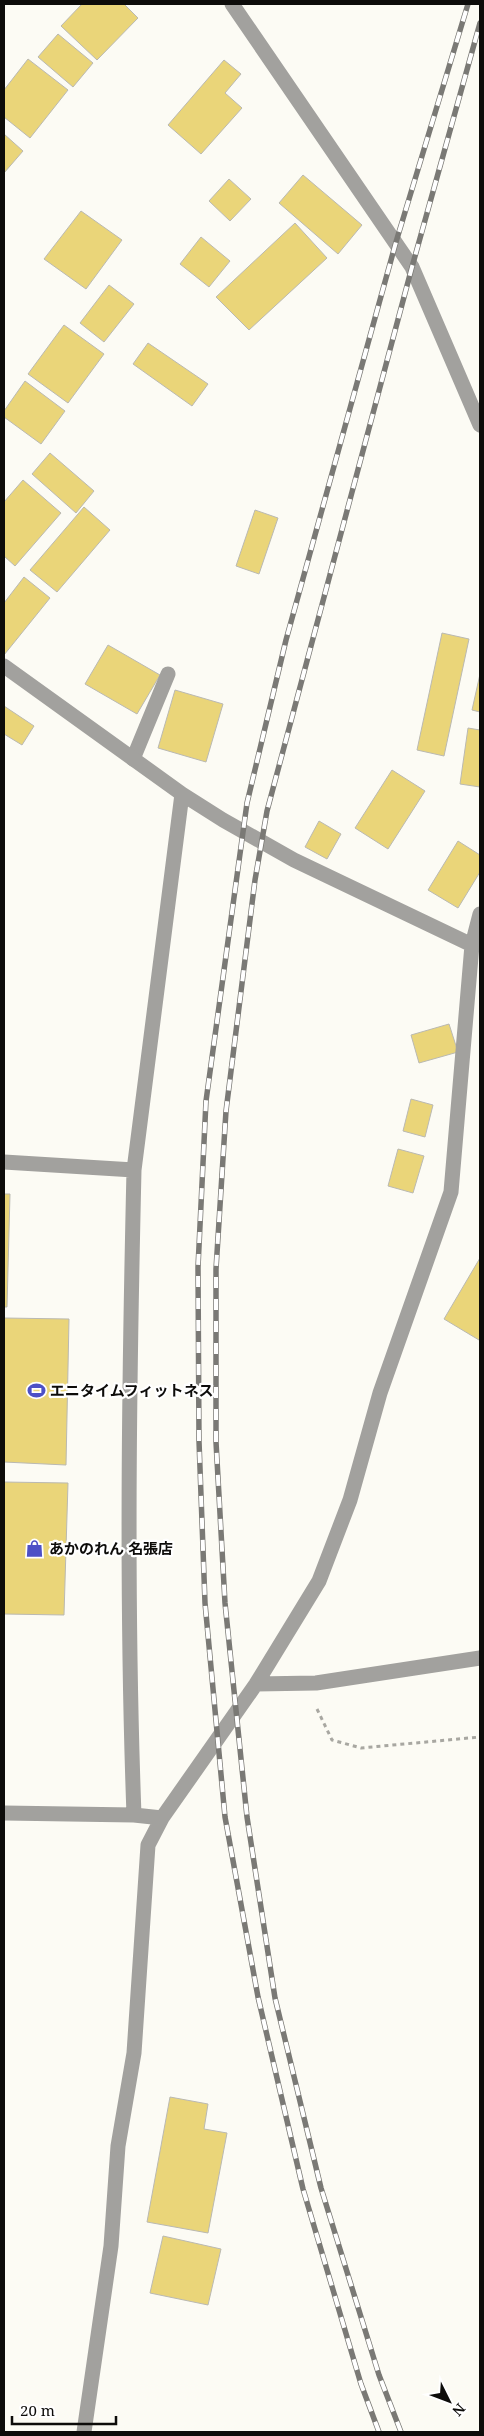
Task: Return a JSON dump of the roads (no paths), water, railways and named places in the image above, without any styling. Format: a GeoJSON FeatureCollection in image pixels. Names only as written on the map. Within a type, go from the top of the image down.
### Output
{"type":"FeatureCollection","features":[{"type":"Feature","properties":{"kind":"street"},"geometry":{"type":"LineString","coordinates":[[232,4],[412,267],[480,425]]}},
{"type":"Feature","properties":{"kind":"street"},"geometry":{"type":"LineString","coordinates":[[4,666],[182,794],[223,820],[294,860],[472,945]]}},
{"type":"Feature","properties":{"kind":"street"},"geometry":{"type":"LineString","coordinates":[[134,759],[168,674]]}},
{"type":"Feature","properties":{"kind":"street"},"geometry":{"type":"LineString","coordinates":[[134,1815],[131,1724],[128,1430],[134,1170],[182,794]]}},
{"type":"Feature","properties":{"kind":"street"},"geometry":{"type":"LineString","coordinates":[[84,2432],[111,2246],[118,2146],[134,2053],[148,1845],[162,1818],[256,1684],[319,1580],[350,1500],[380,1393],[451,1192],[472,945],[480,914]]}},
{"type":"Feature","properties":{"kind":"street"},"geometry":{"type":"LineString","coordinates":[[4,1162],[134,1170]]}},
{"type":"Feature","properties":{"kind":"street"},"geometry":{"type":"LineString","coordinates":[[256,1684],[304,1683],[480,1658]]}},
{"type":"Feature","properties":{"kind":"street"},"geometry":{"type":"LineString","coordinates":[[4,1813],[134,1815],[162,1818]]}},
{"type":"Feature","properties":{"kind":"railway"},"geometry":{"type":"LineString","coordinates":[[379,2432],[361,2384],[303,2189],[258,1997],[225,1817],[205,1603],[199,1441],[198,1267],[206,1101],[247,803],[286,640],[396,242],[468,4]]}},
{"type":"Feature","properties":{"kind":"railway"},"geometry":{"type":"LineString","coordinates":[[401,2432],[379,2375],[321,2188],[275,1998],[247,1817],[225,1603],[216,1442],[216,1269],[226,1111],[255,880],[267,811],[412,267],[480,23]]}},
{"type":"Feature","properties":{"kind":"place","name":"エニタイムフィットネス"},"geometry":{"type":"Point","coordinates":[36,1391]}},
{"type":"Feature","properties":{"kind":"place","name":"あかのれん 名張店"},"geometry":{"type":"Point","coordinates":[35,1549]}}]}
